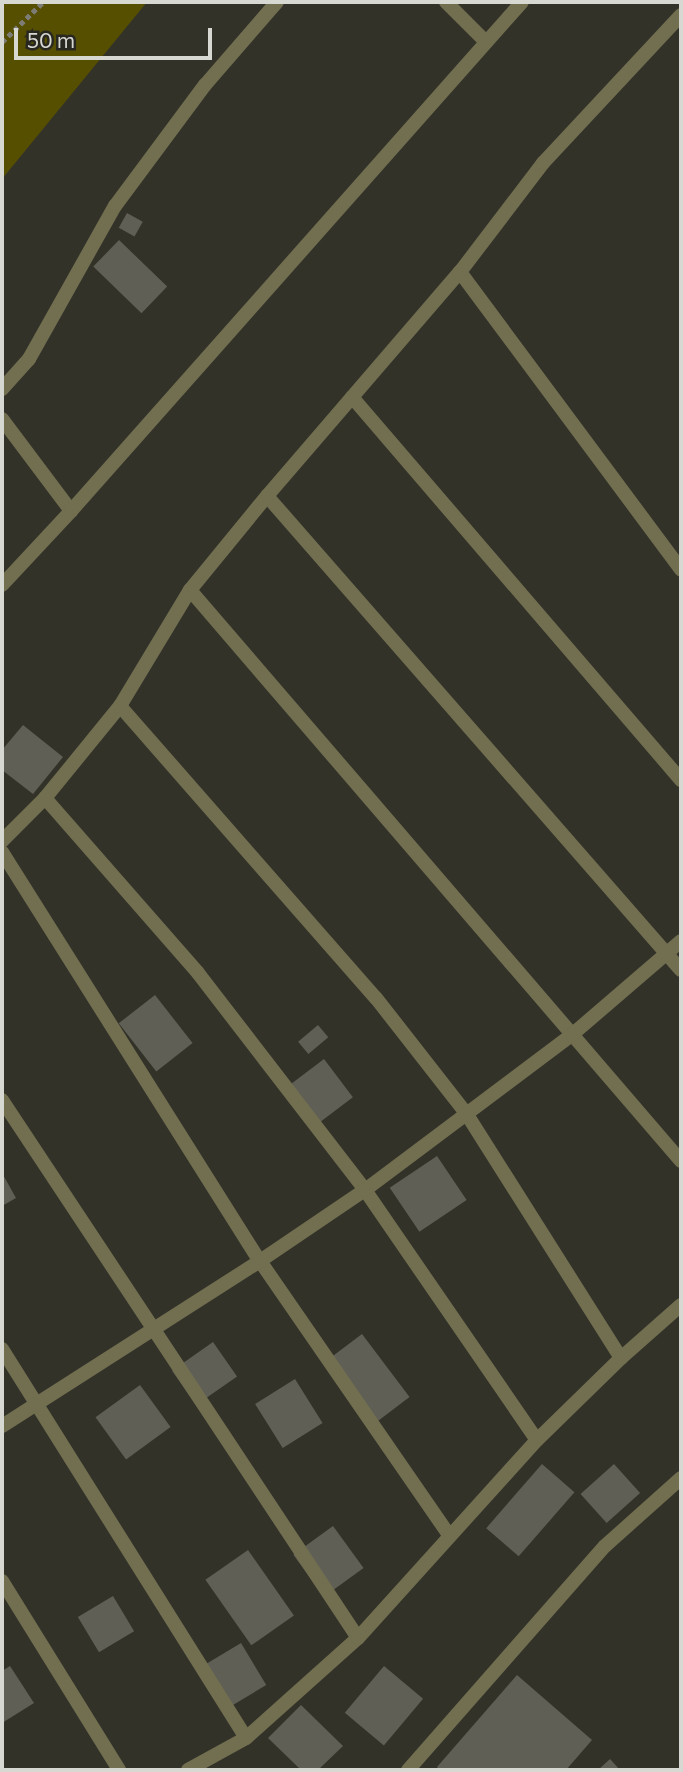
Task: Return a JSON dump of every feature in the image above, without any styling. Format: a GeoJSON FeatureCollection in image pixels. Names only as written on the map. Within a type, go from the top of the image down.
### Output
{"type":"FeatureCollection","features":[{"type":"Feature","properties":{"kind":"street"},"geometry":{"type":"LineString","coordinates":[[2,389],[29,359],[115,206],[205,85],[277,2]]}},
{"type":"Feature","properties":{"kind":"street"},"geometry":{"type":"LineString","coordinates":[[446,2],[485,41]]}},
{"type":"Feature","properties":{"kind":"street"},"geometry":{"type":"LineString","coordinates":[[2,585],[71,512],[522,2]]}},
{"type":"Feature","properties":{"kind":"street"},"geometry":{"type":"LineString","coordinates":[[2,841],[45,798],[120,706],[190,590],[267,496],[460,272],[543,163],[681,15]]}},
{"type":"Feature","properties":{"kind":"street"},"geometry":{"type":"LineString","coordinates":[[460,272],[681,570]]}},
{"type":"Feature","properties":{"kind":"street"},"geometry":{"type":"LineString","coordinates":[[352,397],[681,780]]}},
{"type":"Feature","properties":{"kind":"street"},"geometry":{"type":"LineString","coordinates":[[2,419],[71,512]]}},
{"type":"Feature","properties":{"kind":"street"},"geometry":{"type":"LineString","coordinates":[[267,496],[681,970]]}},
{"type":"Feature","properties":{"kind":"street"},"geometry":{"type":"LineString","coordinates":[[190,590],[681,1161]]}},
{"type":"Feature","properties":{"kind":"street"},"geometry":{"type":"LineString","coordinates":[[120,706],[376,998],[466,1113],[621,1358]]}},
{"type":"Feature","properties":{"kind":"street"},"geometry":{"type":"LineString","coordinates":[[45,798],[198,973],[365,1190],[537,1440]]}},
{"type":"Feature","properties":{"kind":"street"},"geometry":{"type":"LineString","coordinates":[[2,852],[260,1261],[449,1535]]}},
{"type":"Feature","properties":{"kind":"street"},"geometry":{"type":"LineString","coordinates":[[2,1426],[260,1261],[365,1190],[574,1034],[681,941]]}},
{"type":"Feature","properties":{"kind":"street"},"geometry":{"type":"LineString","coordinates":[[2,1100],[358,1639]]}},
{"type":"Feature","properties":{"kind":"street"},"geometry":{"type":"LineString","coordinates":[[188,1770],[246,1738],[358,1639],[537,1440],[621,1358],[681,1305]]}},
{"type":"Feature","properties":{"kind":"street"},"geometry":{"type":"LineString","coordinates":[[2,1349],[246,1738]]}},
{"type":"Feature","properties":{"kind":"street"},"geometry":{"type":"LineString","coordinates":[[408,1770],[605,1546],[681,1478]]}},
{"type":"Feature","properties":{"kind":"street"},"geometry":{"type":"LineString","coordinates":[[2,1581],[119,1770]]}},
{"type":"Feature","properties":{"kind":"path"},"geometry":{"type":"LineString","coordinates":[[2,42],[43,2]]}},
{"type":"Feature","properties":{"kind":"shaded area"},"geometry":{"type":"Polygon","coordinates":[[[2,2],[147,2],[2,179],[2,2]]]}},
{"type":"Feature","properties":{"kind":"building"},"geometry":{"type":"Polygon","coordinates":[[[127,213],[143,222],[135,237],[119,228],[127,213]]]}},
{"type":"Feature","properties":{"kind":"building"},"geometry":{"type":"Polygon","coordinates":[[[119,240],[167,287],[141,313],[93,267],[119,240]]]}},
{"type":"Feature","properties":{"kind":"building"},"geometry":{"type":"Polygon","coordinates":[[[23,725],[63,757],[33,794],[2,770],[2,750],[23,725]]]}},
{"type":"Feature","properties":{"kind":"building"},"geometry":{"type":"Polygon","coordinates":[[[155,995],[193,1043],[156,1071],[119,1023],[155,995]]]}},
{"type":"Feature","properties":{"kind":"building"},"geometry":{"type":"Polygon","coordinates":[[[318,1025],[328,1037],[308,1054],[298,1042],[318,1025]]]}},
{"type":"Feature","properties":{"kind":"building"},"geometry":{"type":"Polygon","coordinates":[[[324,1059],[353,1097],[315,1126],[286,1088],[324,1059]]]}},
{"type":"Feature","properties":{"kind":"building"},"geometry":{"type":"Polygon","coordinates":[[[437,1156],[467,1200],[419,1232],[390,1188],[437,1156]]]}},
{"type":"Feature","properties":{"kind":"building"},"geometry":{"type":"Polygon","coordinates":[[[2,1173],[16,1198],[2,1206],[2,1173]]]}},
{"type":"Feature","properties":{"kind":"building"},"geometry":{"type":"Polygon","coordinates":[[[362,1334],[410,1397],[372,1425],[324,1362],[362,1334]]]}},
{"type":"Feature","properties":{"kind":"building"},"geometry":{"type":"Polygon","coordinates":[[[213,1342],[237,1376],[196,1405],[172,1371],[213,1342]]]}},
{"type":"Feature","properties":{"kind":"building"},"geometry":{"type":"Polygon","coordinates":[[[295,1379],[323,1423],[283,1448],[255,1404],[295,1379]]]}},
{"type":"Feature","properties":{"kind":"building"},"geometry":{"type":"Polygon","coordinates":[[[140,1385],[171,1427],[126,1459],[96,1417],[140,1385]]]}},
{"type":"Feature","properties":{"kind":"building"},"geometry":{"type":"Polygon","coordinates":[[[542,1464],[574,1492],[519,1556],[486,1528],[542,1464]]]}},
{"type":"Feature","properties":{"kind":"building"},"geometry":{"type":"Polygon","coordinates":[[[614,1464],[640,1493],[607,1523],[581,1494],[614,1464]]]}},
{"type":"Feature","properties":{"kind":"building"},"geometry":{"type":"Polygon","coordinates":[[[333,1526],[364,1568],[324,1597],[293,1555],[333,1526]]]}},
{"type":"Feature","properties":{"kind":"building"},"geometry":{"type":"Polygon","coordinates":[[[248,1550],[294,1616],[251,1645],[205,1580],[248,1550]]]}},
{"type":"Feature","properties":{"kind":"building"},"geometry":{"type":"Polygon","coordinates":[[[113,1596],[134,1631],[99,1652],[78,1617],[113,1596]]]}},
{"type":"Feature","properties":{"kind":"building"},"geometry":{"type":"Polygon","coordinates":[[[241,1643],[266,1685],[224,1710],[199,1668],[241,1643]]]}},
{"type":"Feature","properties":{"kind":"building"},"geometry":{"type":"Polygon","coordinates":[[[10,1666],[34,1703],[2,1723],[2,1671],[10,1666]]]}},
{"type":"Feature","properties":{"kind":"building"},"geometry":{"type":"Polygon","coordinates":[[[384,1666],[423,1699],[384,1746],[345,1713],[384,1666]]]}},
{"type":"Feature","properties":{"kind":"building"},"geometry":{"type":"Polygon","coordinates":[[[517,1675],[592,1740],[566,1770],[440,1770],[437,1767],[517,1675]]]}},
{"type":"Feature","properties":{"kind":"building"},"geometry":{"type":"Polygon","coordinates":[[[301,1705],[343,1746],[318,1770],[301,1770],[268,1738],[301,1705]]]}},
{"type":"Feature","properties":{"kind":"building"},"geometry":{"type":"Polygon","coordinates":[[[610,1759],[620,1770],[598,1770],[610,1759]]]}}]}
